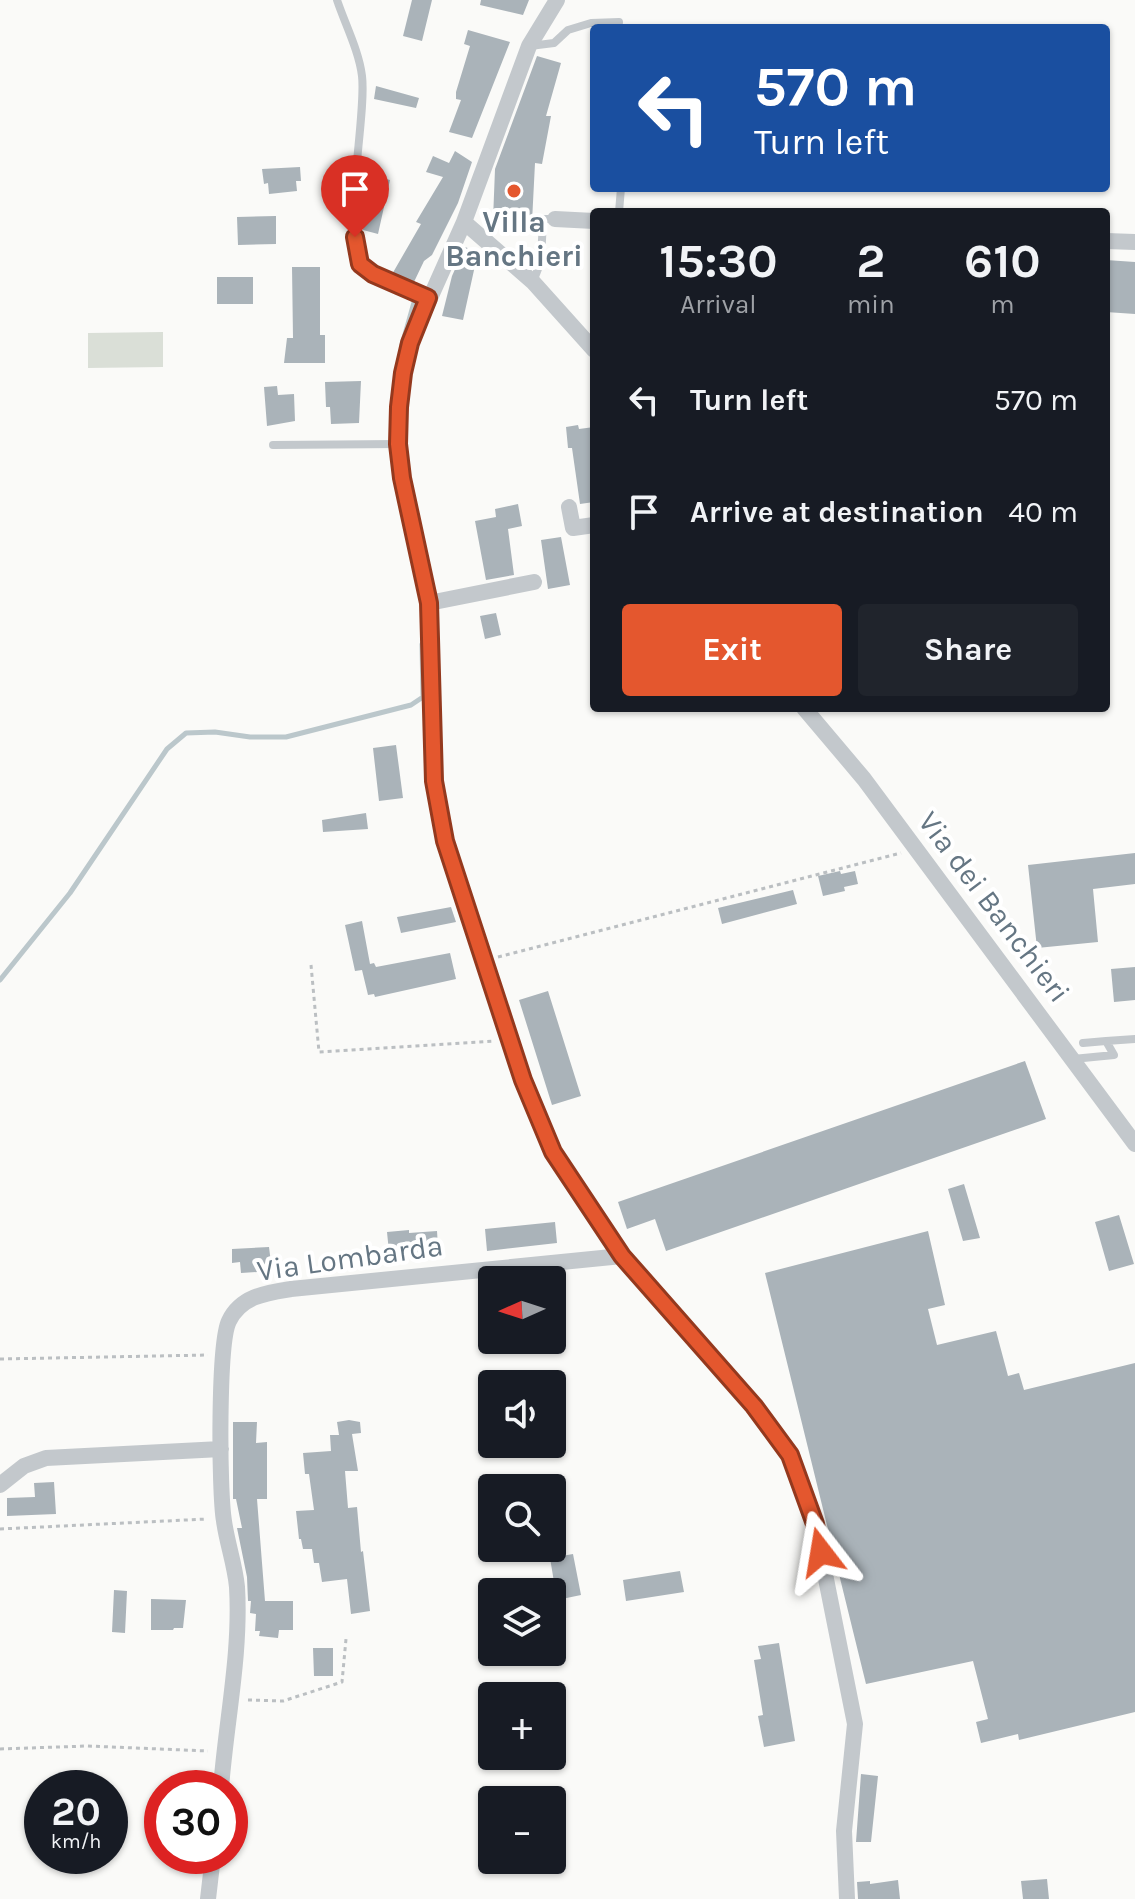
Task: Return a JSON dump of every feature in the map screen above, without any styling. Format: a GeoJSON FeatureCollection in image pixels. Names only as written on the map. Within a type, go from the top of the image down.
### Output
{"type":"FeatureCollection","features":[{"type":"Feature","properties":{"kind":"street"},"geometry":{"type":"LineString","coordinates":[[557,0],[529,46],[464,222],[410,343],[403,373],[393,444],[429,603],[434,781],[445,841],[510,1041],[553,1152],[622,1256],[754,1406],[790,1455],[815,1524],[855,1724],[844,1831],[847,1899]]}},
{"type":"Feature","properties":{"kind":"street"},"geometry":{"type":"LineString","coordinates":[[555,219],[590,221]]}},
{"type":"Feature","properties":{"kind":"street"},"geometry":{"type":"LineString","coordinates":[[464,222],[533,282],[590,346]]}},
{"type":"Feature","properties":{"kind":"street"},"geometry":{"type":"LineString","coordinates":[[1110,241],[1135,242]]}},
{"type":"Feature","properties":{"kind":"street"},"geometry":{"type":"LineString","coordinates":[[569,507],[573,528],[590,526]]}},
{"type":"Feature","properties":{"kind":"street"},"geometry":{"type":"LineString","coordinates":[[429,603],[534,582]]}},
{"type":"Feature","properties":{"kind":"street","name":"Via dei Banchieri"},"geometry":{"type":"LineString","coordinates":[[807,712],[864,779],[1135,1144]]}},
{"type":"Feature","properties":{"kind":"street","name":"Via Lombarda"},"geometry":{"type":"LineString","coordinates":[[222,1770],[237,1635],[237,1585],[223,1519],[221,1449],[224,1354],[228,1323],[241,1303],[263,1293],[622,1256]]}},
{"type":"Feature","properties":{"kind":"street"},"geometry":{"type":"LineString","coordinates":[[0,1485],[24,1466],[46,1458],[221,1449]]}},
{"type":"Feature","properties":{"kind":"street"},"geometry":{"type":"LineString","coordinates":[[208,1899],[211,1874]]}},
{"type":"Feature","properties":{"kind":"lane"},"geometry":{"type":"LineString","coordinates":[[337,0],[362,75],[362,124],[354,194],[355,237],[360,264],[373,274],[428,298]]}},
{"type":"Feature","properties":{"kind":"lane"},"geometry":{"type":"LineString","coordinates":[[529,46],[554,43],[568,30],[591,23],[619,22]]}},
{"type":"Feature","properties":{"kind":"lane"},"geometry":{"type":"LineString","coordinates":[[533,282],[541,261],[543,219],[555,219]]}},
{"type":"Feature","properties":{"kind":"lane"},"geometry":{"type":"LineString","coordinates":[[273,445],[393,444]]}},
{"type":"Feature","properties":{"kind":"lane"},"geometry":{"type":"LineString","coordinates":[[1083,1043],[1135,1039]]}},
{"type":"Feature","properties":{"kind":"lane"},"geometry":{"type":"LineString","coordinates":[[1072,1059],[1114,1055],[1106,1041]]}},
{"type":"Feature","properties":{"kind":"path"},"geometry":{"type":"LineString","coordinates":[[484,961],[916,849]]}},
{"type":"Feature","properties":{"kind":"path"},"geometry":{"type":"LineString","coordinates":[[311,965],[319,1052],[510,1041]]}},
{"type":"Feature","properties":{"kind":"path"},"geometry":{"type":"LineString","coordinates":[[0,1359],[224,1354]]}},
{"type":"Feature","properties":{"kind":"path"},"geometry":{"type":"LineString","coordinates":[[0,1529],[223,1519]]}},
{"type":"Feature","properties":{"kind":"path"},"geometry":{"type":"LineString","coordinates":[[230,1700],[283,1701],[342,1682],[346,1639]]}},
{"type":"Feature","properties":{"kind":"path"},"geometry":{"type":"LineString","coordinates":[[0,1749],[87,1746],[224,1752]]}},
{"type":"Feature","properties":{"kind":"shaded area"},"geometry":{"type":"Polygon","coordinates":[[[163,332],[163,367],[88,368],[88,333],[163,332]]]}},
{"type":"Feature","properties":{"kind":"building"},"geometry":{"type":"Polygon","coordinates":[[[412,0],[432,0],[422,41],[403,36],[412,0]]]}},
{"type":"Feature","properties":{"kind":"building"},"geometry":{"type":"Polygon","coordinates":[[[481,0],[529,0],[523,15],[480,5],[481,0]]]}},
{"type":"Feature","properties":{"kind":"building"},"geometry":{"type":"Polygon","coordinates":[[[468,30],[510,42],[472,138],[449,132],[461,100],[456,99],[456,92],[470,46],[464,44],[468,30]]]}},
{"type":"Feature","properties":{"kind":"building"},"geometry":{"type":"Polygon","coordinates":[[[537,56],[561,63],[546,116],[551,116],[542,164],[535,163],[532,222],[493,220],[495,169],[537,56]]]}},
{"type":"Feature","properties":{"kind":"building"},"geometry":{"type":"Polygon","coordinates":[[[376,86],[419,98],[416,108],[374,99],[376,86]]]}},
{"type":"Feature","properties":{"kind":"building"},"geometry":{"type":"Polygon","coordinates":[[[455,151],[472,162],[458,203],[432,255],[424,261],[413,284],[391,276],[421,224],[416,222],[443,177],[426,172],[433,156],[449,163],[455,151]]]}},
{"type":"Feature","properties":{"kind":"building"},"geometry":{"type":"Polygon","coordinates":[[[300,167],[301,181],[296,181],[297,191],[269,194],[262,169],[300,167]]]}},
{"type":"Feature","properties":{"kind":"building"},"geometry":{"type":"Polygon","coordinates":[[[363,173],[390,180],[378,234],[363,230],[363,173]]]}},
{"type":"Feature","properties":{"kind":"building"},"geometry":{"type":"Polygon","coordinates":[[[276,216],[276,244],[238,245],[237,217],[276,216]]]}},
{"type":"Feature","properties":{"kind":"building"},"geometry":{"type":"Polygon","coordinates":[[[465,247],[478,252],[463,320],[442,316],[452,276],[465,247]]]}},
{"type":"Feature","properties":{"kind":"building"},"geometry":{"type":"Polygon","coordinates":[[[1110,260],[1135,262],[1135,314],[1110,312],[1110,260]]]}},
{"type":"Feature","properties":{"kind":"building"},"geometry":{"type":"Polygon","coordinates":[[[292,267],[320,267],[320,335],[325,335],[325,363],[284,363],[287,338],[293,338],[292,267]]]}},
{"type":"Feature","properties":{"kind":"building"},"geometry":{"type":"Polygon","coordinates":[[[217,277],[253,277],[253,304],[217,304],[217,277]]]}},
{"type":"Feature","properties":{"kind":"building"},"geometry":{"type":"Polygon","coordinates":[[[361,381],[359,423],[331,424],[330,407],[326,407],[325,382],[361,381]]]}},
{"type":"Feature","properties":{"kind":"building"},"geometry":{"type":"Polygon","coordinates":[[[277,386],[278,395],[294,394],[295,421],[267,426],[264,387],[277,386]]]}},
{"type":"Feature","properties":{"kind":"building"},"geometry":{"type":"Polygon","coordinates":[[[566,427],[590,428],[590,503],[580,504],[566,427]]]}},
{"type":"Feature","properties":{"kind":"building"},"geometry":{"type":"Polygon","coordinates":[[[518,504],[522,526],[508,529],[514,575],[486,580],[475,521],[496,517],[495,509],[518,504]]]}},
{"type":"Feature","properties":{"kind":"building"},"geometry":{"type":"Polygon","coordinates":[[[561,537],[570,585],[548,589],[541,540],[561,537]]]}},
{"type":"Feature","properties":{"kind":"building"},"geometry":{"type":"Polygon","coordinates":[[[496,613],[501,635],[485,639],[480,616],[496,613]]]}},
{"type":"Feature","properties":{"kind":"building"},"geometry":{"type":"Polygon","coordinates":[[[396,745],[403,798],[379,801],[373,748],[396,745]]]}},
{"type":"Feature","properties":{"kind":"building"},"geometry":{"type":"Polygon","coordinates":[[[366,813],[368,829],[323,832],[322,820],[366,813]]]}},
{"type":"Feature","properties":{"kind":"building"},"geometry":{"type":"Polygon","coordinates":[[[1135,853],[1135,884],[1093,889],[1098,942],[1037,948],[1028,865],[1135,853]]]}},
{"type":"Feature","properties":{"kind":"building"},"geometry":{"type":"Polygon","coordinates":[[[840,871],[841,874],[855,871],[858,884],[844,887],[845,891],[823,896],[818,876],[840,871]]]}},
{"type":"Feature","properties":{"kind":"building"},"geometry":{"type":"Polygon","coordinates":[[[793,890],[797,904],[722,924],[718,908],[793,890]]]}},
{"type":"Feature","properties":{"kind":"building"},"geometry":{"type":"Polygon","coordinates":[[[451,907],[456,922],[401,933],[397,917],[451,907]]]}},
{"type":"Feature","properties":{"kind":"building"},"geometry":{"type":"Polygon","coordinates":[[[362,921],[370,964],[374,963],[376,967],[450,953],[456,979],[375,997],[374,994],[368,995],[362,970],[355,971],[345,925],[362,921]]]}},
{"type":"Feature","properties":{"kind":"building"},"geometry":{"type":"Polygon","coordinates":[[[1135,967],[1135,1000],[1114,1002],[1111,969],[1135,967]]]}},
{"type":"Feature","properties":{"kind":"building"},"geometry":{"type":"Polygon","coordinates":[[[548,991],[581,1096],[552,1105],[519,1000],[548,991]]]}},
{"type":"Feature","properties":{"kind":"building"},"geometry":{"type":"Polygon","coordinates":[[[1025,1061],[1046,1119],[666,1251],[655,1219],[627,1229],[618,1202],[1025,1061]]]}},
{"type":"Feature","properties":{"kind":"building"},"geometry":{"type":"Polygon","coordinates":[[[964,1184],[980,1238],[963,1241],[948,1189],[964,1184]]]}},
{"type":"Feature","properties":{"kind":"building"},"geometry":{"type":"Polygon","coordinates":[[[1119,1215],[1134,1264],[1109,1271],[1095,1222],[1119,1215]]]}},
{"type":"Feature","properties":{"kind":"building"},"geometry":{"type":"Polygon","coordinates":[[[555,1222],[557,1243],[487,1251],[485,1229],[555,1222]]]}},
{"type":"Feature","properties":{"kind":"building"},"geometry":{"type":"Polygon","coordinates":[[[409,1230],[409,1233],[437,1231],[438,1247],[422,1249],[422,1257],[410,1258],[410,1250],[389,1252],[387,1232],[409,1230]]]}},
{"type":"Feature","properties":{"kind":"building"},"geometry":{"type":"Polygon","coordinates":[[[928,1231],[945,1305],[928,1309],[937,1345],[996,1331],[1008,1376],[1019,1373],[1024,1390],[1135,1363],[1135,1712],[1019,1740],[1018,1734],[981,1743],[976,1722],[988,1719],[973,1661],[866,1684],[765,1273],[928,1231]]]}},
{"type":"Feature","properties":{"kind":"building"},"geometry":{"type":"Polygon","coordinates":[[[269,1247],[272,1271],[241,1273],[240,1262],[232,1263],[232,1249],[269,1247]]]}},
{"type":"Feature","properties":{"kind":"building"},"geometry":{"type":"Polygon","coordinates":[[[233,1422],[257,1422],[256,1443],[267,1442],[267,1499],[257,1499],[265,1601],[293,1601],[293,1630],[279,1630],[278,1638],[259,1636],[260,1631],[255,1631],[256,1614],[250,1613],[251,1601],[248,1601],[247,1577],[237,1528],[242,1528],[236,1499],[233,1499],[233,1422]]]}},
{"type":"Feature","properties":{"kind":"building"},"geometry":{"type":"Polygon","coordinates":[[[337,1422],[360,1422],[361,1433],[352,1434],[358,1471],[345,1471],[348,1508],[357,1507],[370,1611],[351,1614],[347,1579],[322,1582],[319,1563],[314,1563],[312,1549],[303,1549],[299,1539],[296,1511],[314,1510],[303,1453],[331,1451],[330,1435],[339,1435],[337,1422]]]}},
{"type":"Feature","properties":{"kind":"building"},"geometry":{"type":"Polygon","coordinates":[[[54,1482],[56,1514],[7,1516],[7,1498],[35,1497],[34,1483],[54,1482]]]}},
{"type":"Feature","properties":{"kind":"building"},"geometry":{"type":"Polygon","coordinates":[[[573,1554],[581,1595],[566,1598],[566,1578],[553,1578],[551,1562],[566,1562],[566,1555],[573,1554]]]}},
{"type":"Feature","properties":{"kind":"building"},"geometry":{"type":"Polygon","coordinates":[[[680,1571],[684,1592],[626,1601],[623,1580],[680,1571]]]}},
{"type":"Feature","properties":{"kind":"building"},"geometry":{"type":"Polygon","coordinates":[[[114,1590],[127,1591],[125,1633],[112,1632],[114,1590]]]}},
{"type":"Feature","properties":{"kind":"building"},"geometry":{"type":"Polygon","coordinates":[[[151,1599],[186,1600],[183,1628],[151,1630],[151,1599]]]}},
{"type":"Feature","properties":{"kind":"building"},"geometry":{"type":"Polygon","coordinates":[[[779,1643],[795,1741],[764,1747],[758,1716],[763,1715],[754,1660],[761,1659],[758,1646],[779,1643]]]}},
{"type":"Feature","properties":{"kind":"building"},"geometry":{"type":"Polygon","coordinates":[[[313,1648],[333,1648],[333,1676],[314,1676],[313,1648]]]}},
{"type":"Feature","properties":{"kind":"building"},"geometry":{"type":"Polygon","coordinates":[[[861,1774],[878,1776],[871,1842],[856,1842],[861,1774]]]}},
{"type":"Feature","properties":{"kind":"building"},"geometry":{"type":"Polygon","coordinates":[[[1047,1879],[1049,1899],[1023,1899],[1021,1881],[1047,1879]]]}},
{"type":"Feature","properties":{"kind":"building"},"geometry":{"type":"Polygon","coordinates":[[[898,1880],[900,1899],[858,1899],[857,1882],[870,1881],[870,1884],[898,1880]]]}},
{"type":"Feature","properties":{"kind":"waterway"},"geometry":{"type":"LineString","coordinates":[[402,345],[415,299]]}},
{"type":"Feature","properties":{"kind":"waterway"},"geometry":{"type":"LineString","coordinates":[[0,980],[70,893],[167,749],[186,733],[286,737],[411,705],[423,697],[422,644]]}},
{"type":"Feature","properties":{"kind":"place","name":"Villa Banchieri"},"geometry":{"type":"Point","coordinates":[514,191]}},
{"type":"Feature","properties":{"kind":"route"},"geometry":{"type":"LineString","coordinates":[[355,237],[360,264],[373,274],[428,298],[410,343],[403,373],[398,444],[402,478],[429,603],[434,781],[445,841],[523,1080],[553,1152],[622,1256],[754,1406],[790,1455],[815,1524],[821,1552]]}}]}
